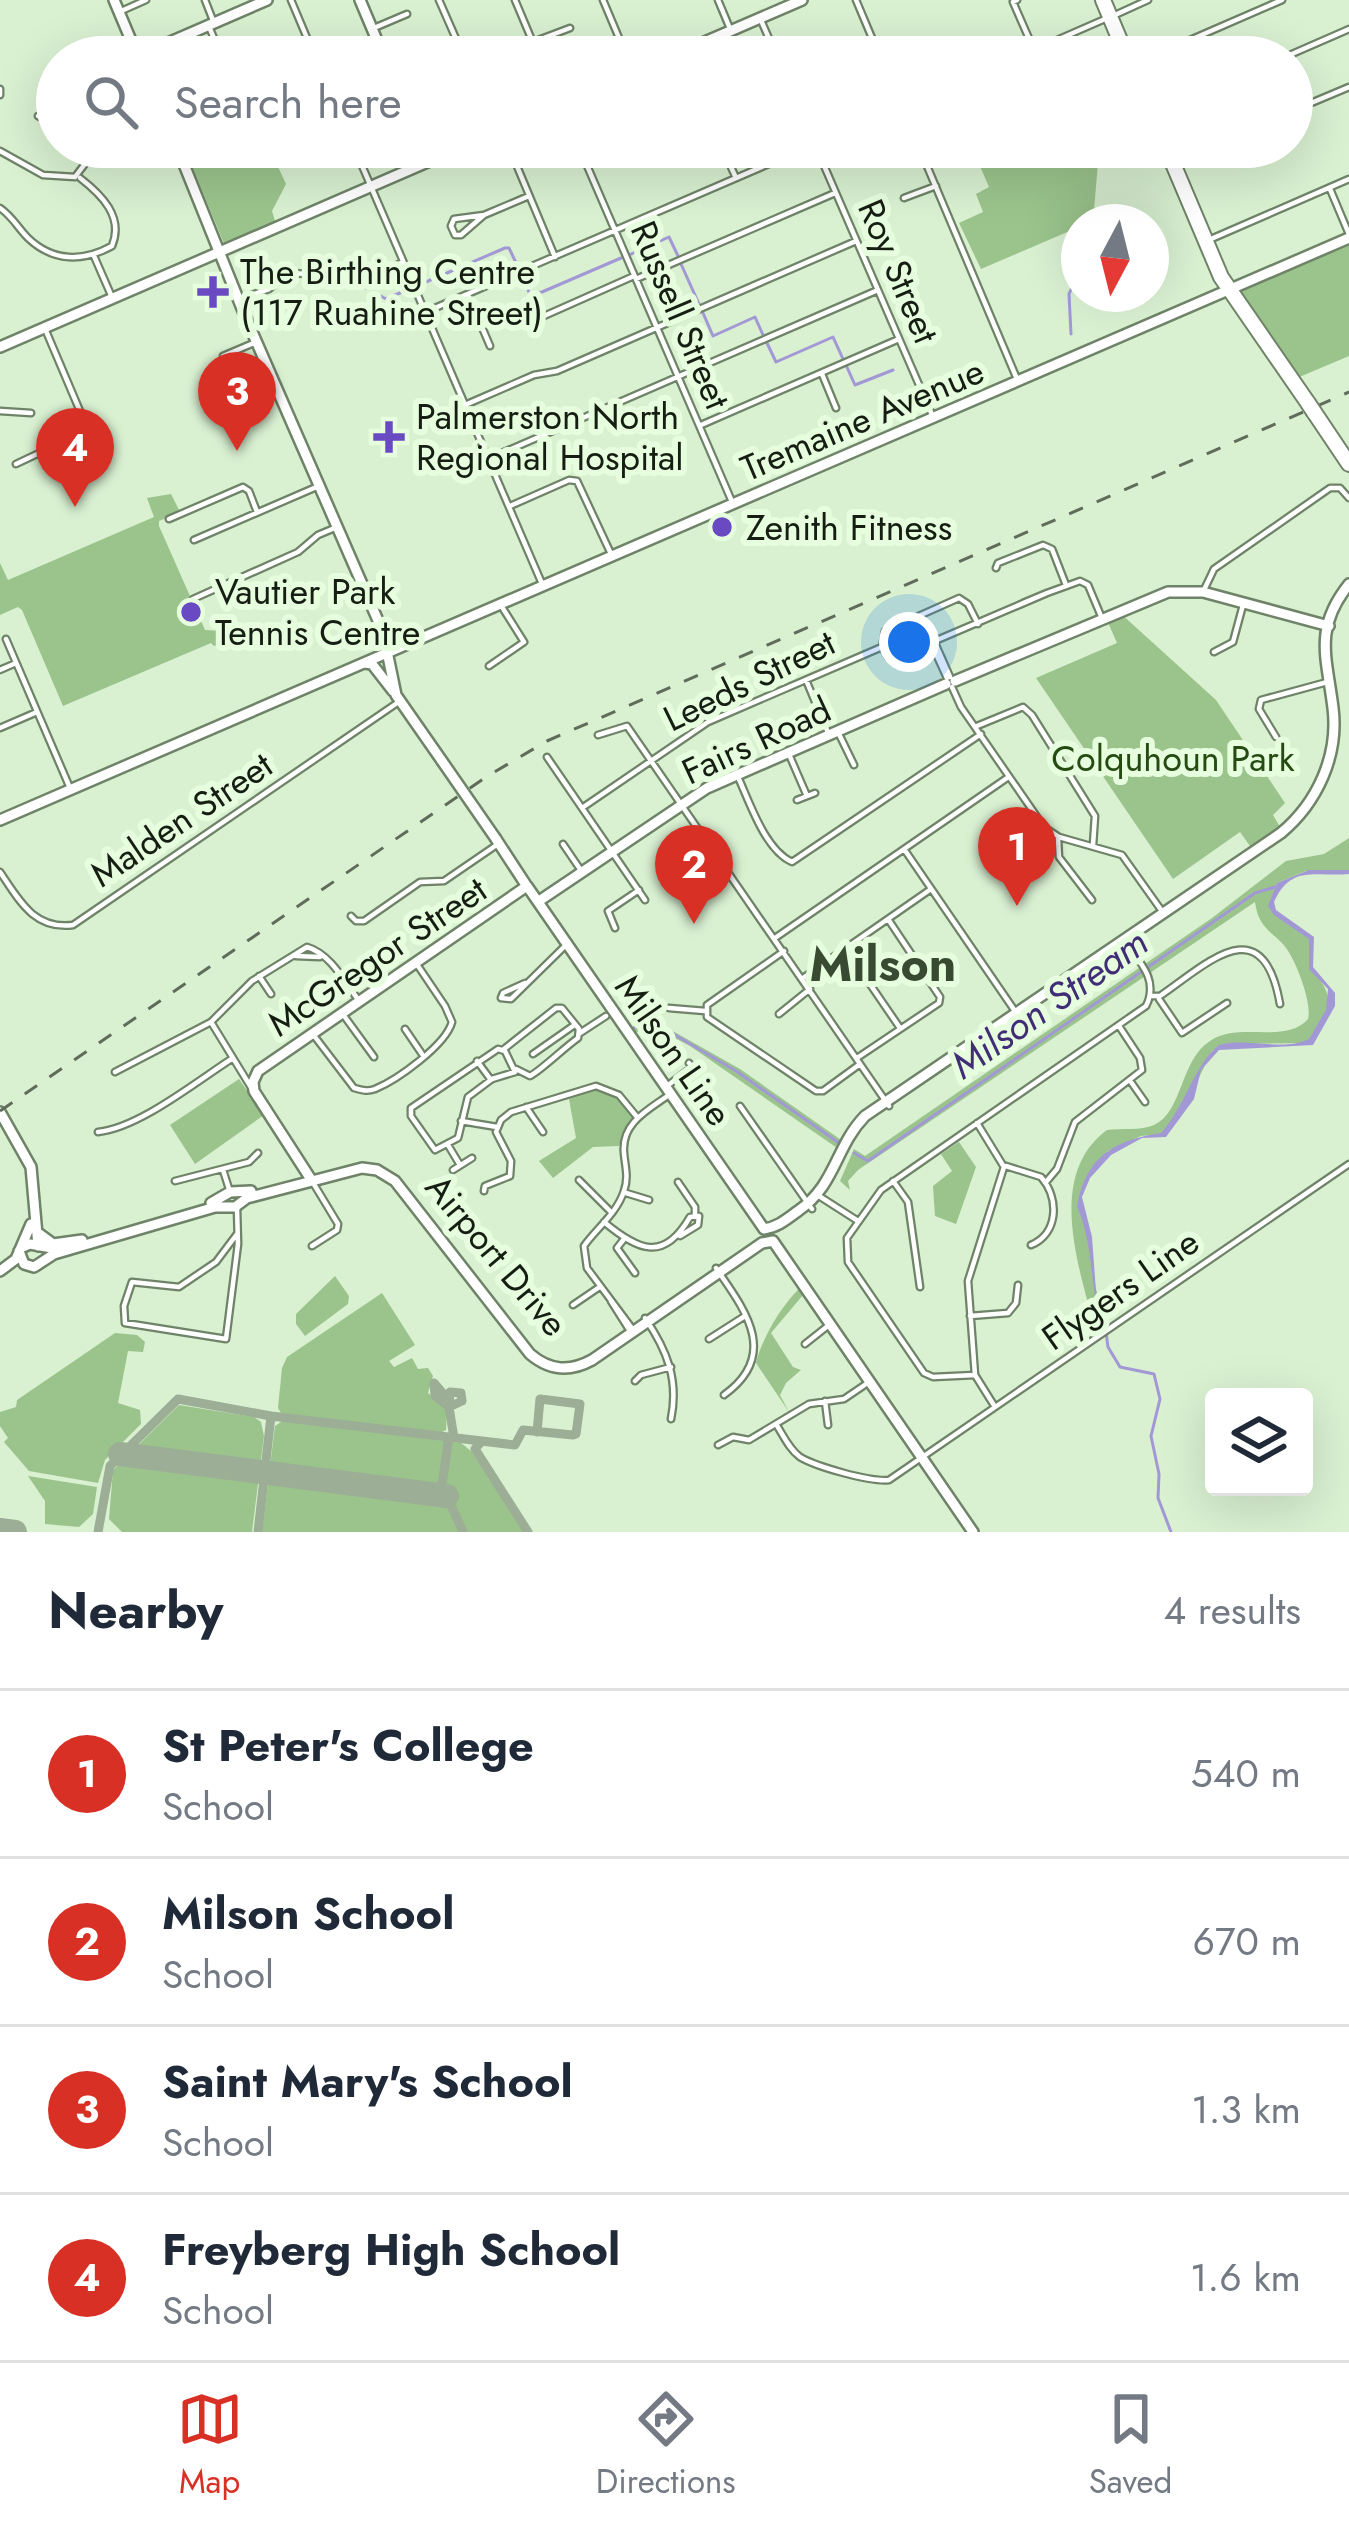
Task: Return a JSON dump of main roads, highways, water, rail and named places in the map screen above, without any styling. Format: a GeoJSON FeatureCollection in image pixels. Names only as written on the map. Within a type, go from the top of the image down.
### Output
{"type":"FeatureCollection","features":[{"type":"Feature","properties":{"kind":"highway"},"geometry":{"type":"LineString","coordinates":[[1102,0],[1118,36]]}},
{"type":"Feature","properties":{"kind":"highway"},"geometry":{"type":"LineString","coordinates":[[1175,168],[1225,283],[1349,464]]}},
{"type":"Feature","properties":{"kind":"main road"},"geometry":{"type":"LineString","coordinates":[[114,0],[129,36]]}},
{"type":"Feature","properties":{"kind":"main road"},"geometry":{"type":"LineString","coordinates":[[184,36],[267,0]]}},
{"type":"Feature","properties":{"kind":"main road"},"geometry":{"type":"LineString","coordinates":[[360,0],[375,36]]}},
{"type":"Feature","properties":{"kind":"main road"},"geometry":{"type":"LineString","coordinates":[[721,36],[760,18],[773,6],[802,0]]}},
{"type":"Feature","properties":{"kind":"main road"},"geometry":{"type":"LineString","coordinates":[[186,168],[280,392]]}},
{"type":"Feature","properties":{"kind":"main road"},"geometry":{"type":"LineString","coordinates":[[0,347],[413,168]]}},
{"type":"Feature","properties":{"kind":"main road"},"geometry":{"type":"LineString","coordinates":[[208,221],[223,241],[236,244]]}},
{"type":"Feature","properties":{"kind":"main road","name":"Tremaine Avenue"},"geometry":{"type":"LineString","coordinates":[[0,820],[1195,304],[1225,283],[1263,275],[1349,236]]}},
{"type":"Feature","properties":{"kind":"main road"},"geometry":{"type":"LineString","coordinates":[[1240,305],[1245,292],[1263,275]]}},
{"type":"Feature","properties":{"kind":"main road"},"geometry":{"type":"LineString","coordinates":[[241,302],[280,392]]}},
{"type":"Feature","properties":{"kind":"main road","name":"Milson Line"},"geometry":{"type":"LineString","coordinates":[[280,392],[378,620],[398,698],[530,888],[544,898],[568,944],[973,1532]]}},
{"type":"Feature","properties":{"kind":"main road"},"geometry":{"type":"LineString","coordinates":[[1329,626],[1349,588]]}},
{"type":"Feature","properties":{"kind":"main road","name":"Fairs Road"},"geometry":{"type":"LineString","coordinates":[[544,898],[682,804],[737,775],[1156,594],[1203,592],[1329,626]]}},
{"type":"Feature","properties":{"kind":"main road"},"geometry":{"type":"LineString","coordinates":[[378,620],[393,643],[412,642]]}},
{"type":"Feature","properties":{"kind":"main road","name":"Airport Drive"},"geometry":{"type":"LineString","coordinates":[[0,1273],[39,1265],[58,1252],[218,1206],[234,1208],[246,1198],[359,1162],[389,1170],[530,1347],[550,1362],[580,1360],[632,1330],[822,1197],[857,1134],[888,1104],[1288,826],[1309,803],[1329,768],[1339,728],[1323,654],[1329,626]]}},
{"type":"Feature","properties":{"kind":"main road"},"geometry":{"type":"LineString","coordinates":[[362,664],[385,639]]}},
{"type":"Feature","properties":{"kind":"main road"},"geometry":{"type":"LineString","coordinates":[[390,671],[396,655],[412,642]]}},
{"type":"Feature","properties":{"kind":"main road"},"geometry":{"type":"LineString","coordinates":[[362,664],[373,664],[398,698]]}},
{"type":"Feature","properties":{"kind":"main road","name":"McGregor Street"},"geometry":{"type":"LineString","coordinates":[[299,1160],[254,1091],[256,1076],[312,1033],[530,888]]}},
{"type":"Feature","properties":{"kind":"main road"},"geometry":{"type":"LineString","coordinates":[[3,1115],[24,1148],[44,1241],[58,1245],[98,1236]]}},
{"type":"Feature","properties":{"kind":"main road"},"geometry":{"type":"LineString","coordinates":[[299,1160],[319,1192]]}},
{"type":"Feature","properties":{"kind":"main road"},"geometry":{"type":"LineString","coordinates":[[293,1180],[299,1173],[299,1160]]}},
{"type":"Feature","properties":{"kind":"main road","name":"Airport Drive"},"geometry":{"type":"LineString","coordinates":[[39,1246],[55,1250],[215,1202],[230,1193],[314,1178]]}},
{"type":"Feature","properties":{"kind":"main road"},"geometry":{"type":"LineString","coordinates":[[0,1273],[12,1264],[31,1225],[34,1183]]}},
{"type":"Feature","properties":{"kind":"main road"},"geometry":{"type":"LineString","coordinates":[[230,1193],[240,1198],[234,1208]]}},
{"type":"Feature","properties":{"kind":"main road"},"geometry":{"type":"LineString","coordinates":[[20,1250],[24,1264],[39,1265],[43,1254],[34,1227],[36,1198]]}},
{"type":"Feature","properties":{"kind":"main road"},"geometry":{"type":"LineString","coordinates":[[20,1250],[30,1244],[39,1246]]}},
{"type":"Feature","properties":{"kind":"waterway"},"geometry":{"type":"LineString","coordinates":[[629,255],[669,237],[678,256]]}},
{"type":"Feature","properties":{"kind":"waterway"},"geometry":{"type":"LineString","coordinates":[[419,285],[505,248],[518,267]]}},
{"type":"Feature","properties":{"kind":"waterway"},"geometry":{"type":"LineString","coordinates":[[521,275],[530,294],[542,292],[621,258]]}},
{"type":"Feature","properties":{"kind":"waterway"},"geometry":{"type":"LineString","coordinates":[[681,264],[699,304]]}},
{"type":"Feature","properties":{"kind":"waterway"},"geometry":{"type":"LineString","coordinates":[[345,277],[366,288]]}},
{"type":"Feature","properties":{"kind":"waterway"},"geometry":{"type":"LineString","coordinates":[[379,295],[386,299],[409,289]]}},
{"type":"Feature","properties":{"kind":"waterway"},"geometry":{"type":"LineString","coordinates":[[1070,312],[1071,334]]}},
{"type":"Feature","properties":{"kind":"waterway"},"geometry":{"type":"LineString","coordinates":[[703,313],[713,336],[755,317],[763,335]]}},
{"type":"Feature","properties":{"kind":"waterway"},"geometry":{"type":"LineString","coordinates":[[767,343],[776,362],[833,337],[843,359]]}},
{"type":"Feature","properties":{"kind":"waterway"},"geometry":{"type":"LineString","coordinates":[[846,365],[855,385],[893,370]]}},
{"type":"Feature","properties":{"kind":"waterway","name":"Milson Stream"},"geometry":{"type":"LineString","coordinates":[[854,1153],[868,1161],[1255,893],[1275,887]]}},
{"type":"Feature","properties":{"kind":"waterway","name":"Milson Stream"},"geometry":{"type":"LineString","coordinates":[[634,1028],[648,1019],[736,1071],[839,1143]]}},
{"type":"Feature","properties":{"kind":"waterway"},"geometry":{"type":"LineString","coordinates":[[1106,1332],[1108,1347],[1120,1367],[1154,1374],[1160,1399],[1151,1436],[1159,1474],[1158,1498],[1171,1532]]}},
{"type":"Feature","properties":{"kind":"railway"},"geometry":{"type":"LineString","coordinates":[[0,1111],[486,777],[547,741],[1349,392]]}},
{"type":"Feature","properties":{"kind":"place","name":"The Birthing Centre (117 Ruahine Street)"},"geometry":{"type":"Point","coordinates":[213,292]}},
{"type":"Feature","properties":{"kind":"place","name":"Palmerston North Regional Hospital"},"geometry":{"type":"Point","coordinates":[389,437]}},
{"type":"Feature","properties":{"kind":"place","name":"Saint Mary's School"},"geometry":{"type":"Point","coordinates":[237,451]}},
{"type":"Feature","properties":{"kind":"place","name":"Freyberg High School"},"geometry":{"type":"Point","coordinates":[75,507]}},
{"type":"Feature","properties":{"kind":"place","name":"Zenith Fitness"},"geometry":{"type":"Point","coordinates":[722,527]}},
{"type":"Feature","properties":{"kind":"place","name":"Vautier Park Tennis Centre"},"geometry":{"type":"Point","coordinates":[191,612]}},
{"type":"Feature","properties":{"kind":"place","name":"St Peter's College"},"geometry":{"type":"Point","coordinates":[1017,906]}},
{"type":"Feature","properties":{"kind":"place","name":"Milson School"},"geometry":{"type":"Point","coordinates":[694,924]}},
{"type":"Feature","properties":{"kind":"district","name":"Milson"},"geometry":{"type":"Point","coordinates":[883,964]}},
{"type":"Feature","properties":{"kind":"park label","name":"Colquhoun Park"},"geometry":{"type":"Point","coordinates":[1173,758]}}]}
